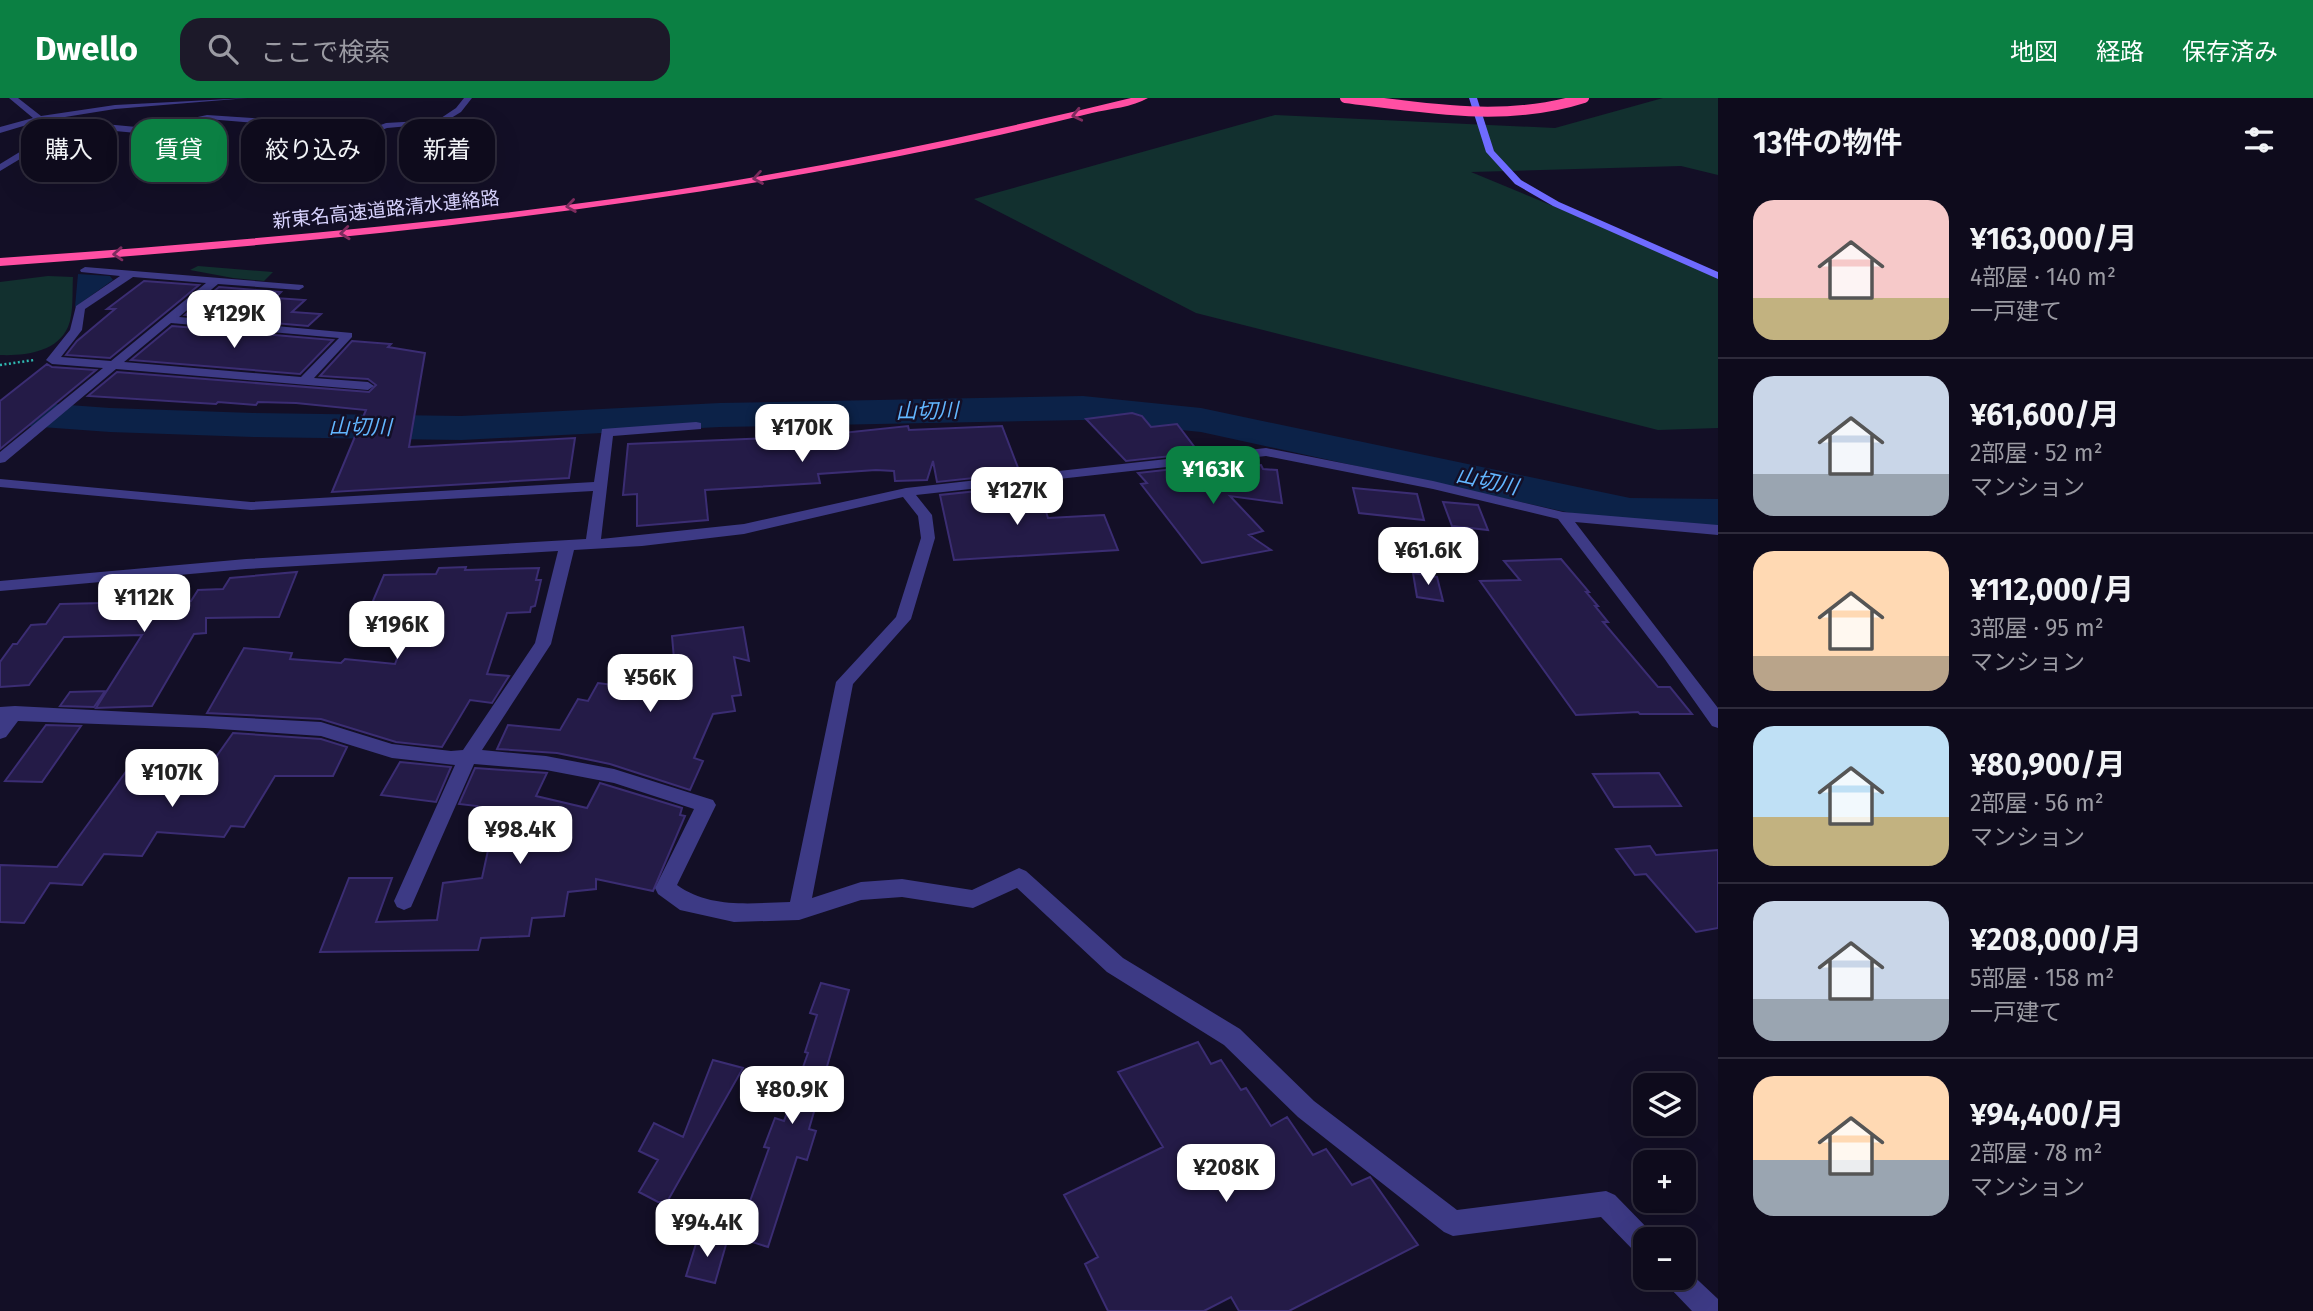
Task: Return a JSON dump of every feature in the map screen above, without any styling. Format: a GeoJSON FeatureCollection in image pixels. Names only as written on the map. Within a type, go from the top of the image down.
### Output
{"type":"FeatureCollection","features":[{"type":"Feature","properties":{"kind":"highway"},"geometry":{"type":"LineString","coordinates":[[756,167],[959,130],[1095,98]]}},
{"type":"Feature","properties":{"kind":"highway","name":"新東名高速道路清水連絡路"},"geometry":{"type":"LineString","coordinates":[[0,262],[300,238],[503,215],[636,191],[913,150],[1138,99],[1155,98]]}},
{"type":"Feature","properties":{"kind":"highway"},"geometry":{"type":"LineString","coordinates":[[1345,98],[1479,111],[1539,109],[1584,98]]}},
{"type":"Feature","properties":{"kind":"highway"},"geometry":{"type":"LineString","coordinates":[[1435,98],[1511,105],[1563,98]]}},
{"type":"Feature","properties":{"kind":"highway","name":"新東名高速道路清水連絡路"},"geometry":{"type":"LineString","coordinates":[[0,250],[347,221],[636,191]]}},
{"type":"Feature","properties":{"kind":"street"},"geometry":{"type":"LineString","coordinates":[[13,98],[39,119],[115,107],[244,98]]}},
{"type":"Feature","properties":{"kind":"street"},"geometry":{"type":"LineString","coordinates":[[103,98],[115,107]]}},
{"type":"Feature","properties":{"kind":"street"},"geometry":{"type":"LineString","coordinates":[[0,168],[57,133],[73,128],[94,126],[147,131],[207,117],[295,124],[302,126],[308,139],[342,143],[392,125],[437,124],[457,114],[468,98]]}},
{"type":"Feature","properties":{"kind":"street"},"geometry":{"type":"LineString","coordinates":[[1473,98],[1490,152],[1518,182],[1556,204],[1718,276]]}},
{"type":"Feature","properties":{"kind":"street"},"geometry":{"type":"LineString","coordinates":[[0,130],[21,124]]}},
{"type":"Feature","properties":{"kind":"street"},"geometry":{"type":"LineString","coordinates":[[85,270],[299,287]]}},
{"type":"Feature","properties":{"kind":"street"},"geometry":{"type":"LineString","coordinates":[[52,360],[76,330],[80,308],[130,274]]}},
{"type":"Feature","properties":{"kind":"street"},"geometry":{"type":"LineString","coordinates":[[0,458],[216,280]]}},
{"type":"Feature","properties":{"kind":"street"},"geometry":{"type":"LineString","coordinates":[[169,320],[348,335],[304,381]]}},
{"type":"Feature","properties":{"kind":"street"},"geometry":{"type":"LineString","coordinates":[[52,360],[368,386]]}},
{"type":"Feature","properties":{"kind":"street"},"geometry":{"type":"LineString","coordinates":[[593,544],[607,432],[696,426]]}},
{"type":"Feature","properties":{"kind":"street"},"geometry":{"type":"LineString","coordinates":[[0,586],[246,564],[567,546],[744,529],[906,492],[1266,452],[1433,485],[1563,516],[1718,530]]}},
{"type":"Feature","properties":{"kind":"street"},"geometry":{"type":"LineString","coordinates":[[0,483],[251,506],[600,486]]}},
{"type":"Feature","properties":{"kind":"street"},"geometry":{"type":"LineString","coordinates":[[799,911],[845,682],[903,619],[928,538],[925,515],[906,492]]}},
{"type":"Feature","properties":{"kind":"street"},"geometry":{"type":"LineString","coordinates":[[1563,516],[1670,654],[1718,721]]}},
{"type":"Feature","properties":{"kind":"street"},"geometry":{"type":"LineString","coordinates":[[404,901],[468,756],[543,644],[567,546]]}},
{"type":"Feature","properties":{"kind":"street"},"geometry":{"type":"LineString","coordinates":[[0,732],[7,713],[321,729],[392,751],[452,758],[468,756],[545,763],[614,776],[706,805],[665,888],[687,904],[734,913],[799,911],[861,891],[902,888],[973,899],[1019,877],[1115,965],[1233,1037],[1306,1109],[1453,1223],[1606,1204],[1633,1232]]}},
{"type":"Feature","properties":{"kind":"street"},"geometry":{"type":"LineString","coordinates":[[1690,1290],[1711,1311]]}},
{"type":"Feature","properties":{"kind":"path"},"geometry":{"type":"LineString","coordinates":[[1,365],[27,360],[52,360]]}},
{"type":"Feature","properties":{"kind":"green space"},"geometry":{"type":"Polygon","coordinates":[[[1663,98],[1718,98],[1718,175],[1681,166],[1471,172],[1718,274],[1718,428],[1658,430],[1196,313],[974,199],[1275,115],[1555,128],[1663,98]]]}},
{"type":"Feature","properties":{"kind":"green space"},"geometry":{"type":"Polygon","coordinates":[[[198,266],[273,272],[264,281],[190,270],[198,266]]]}},
{"type":"Feature","properties":{"kind":"green space"},"geometry":{"type":"Polygon","coordinates":[[[48,276],[73,277],[68,327],[56,342],[39,351],[0,355],[0,282],[48,276]]]}},
{"type":"Feature","properties":{"kind":"water"},"geometry":{"type":"Polygon","coordinates":[[[78,274],[110,276],[113,280],[75,307],[78,274]]]}},
{"type":"Feature","properties":{"kind":"building"},"geometry":{"type":"Polygon","coordinates":[[[144,281],[199,285],[110,358],[66,355],[77,341],[115,309],[107,309],[144,281]]]}},
{"type":"Feature","properties":{"kind":"building"},"geometry":{"type":"Polygon","coordinates":[[[219,287],[281,292],[275,298],[305,300],[292,312],[321,314],[308,326],[185,315],[219,287]]]}},
{"type":"Feature","properties":{"kind":"building"},"geometry":{"type":"Polygon","coordinates":[[[172,326],[333,340],[300,374],[131,360],[172,326]]]}},
{"type":"Feature","properties":{"kind":"building"},"geometry":{"type":"Polygon","coordinates":[[[352,341],[391,344],[388,347],[425,353],[409,447],[575,438],[569,478],[332,492],[366,410],[296,403],[216,404],[88,396],[117,372],[369,392],[376,385],[368,379],[320,376],[352,341]]]}},
{"type":"Feature","properties":{"kind":"building"},"geometry":{"type":"Polygon","coordinates":[[[47,364],[52,367],[96,370],[0,449],[0,401],[47,364]]]}},
{"type":"Feature","properties":{"kind":"building"},"geometry":{"type":"Polygon","coordinates":[[[1132,413],[1142,416],[1151,427],[1177,424],[1199,453],[1126,461],[1086,419],[1132,413]]]}},
{"type":"Feature","properties":{"kind":"building"},"geometry":{"type":"Polygon","coordinates":[[[908,426],[909,430],[1002,426],[1020,473],[937,482],[933,461],[927,480],[895,481],[894,471],[876,470],[818,474],[820,483],[705,490],[708,520],[637,526],[637,494],[623,495],[628,444],[814,436],[908,426]]]}},
{"type":"Feature","properties":{"kind":"building"},"geometry":{"type":"Polygon","coordinates":[[[1209,465],[1211,468],[1261,465],[1263,469],[1277,470],[1282,503],[1230,496],[1263,531],[1249,535],[1271,550],[1202,563],[1141,484],[1147,483],[1138,473],[1209,465]]]}},
{"type":"Feature","properties":{"kind":"building"},"geometry":{"type":"Polygon","coordinates":[[[1025,486],[1031,503],[1043,502],[1048,518],[1104,515],[1118,550],[954,560],[940,495],[1025,486]]]}},
{"type":"Feature","properties":{"kind":"building"},"geometry":{"type":"Polygon","coordinates":[[[1353,488],[1417,494],[1424,520],[1359,513],[1353,488]]]}},
{"type":"Feature","properties":{"kind":"building"},"geometry":{"type":"Polygon","coordinates":[[[1443,502],[1478,505],[1488,530],[1452,526],[1443,502]]]}},
{"type":"Feature","properties":{"kind":"building"},"geometry":{"type":"Polygon","coordinates":[[[1561,559],[1589,592],[1586,592],[1608,622],[1603,622],[1658,687],[1670,687],[1692,714],[1638,712],[1576,715],[1480,581],[1520,580],[1504,561],[1561,559]]]}},
{"type":"Feature","properties":{"kind":"building"},"geometry":{"type":"Polygon","coordinates":[[[466,567],[465,570],[539,568],[536,580],[541,580],[535,606],[531,607],[530,612],[507,613],[487,674],[509,676],[492,703],[470,700],[442,747],[396,742],[321,719],[207,713],[244,648],[292,653],[290,659],[341,663],[345,659],[395,664],[414,615],[367,615],[384,575],[436,574],[439,568],[466,567]]]}},
{"type":"Feature","properties":{"kind":"building"},"geometry":{"type":"Polygon","coordinates":[[[297,572],[279,617],[206,618],[206,633],[194,634],[152,706],[96,708],[142,635],[64,637],[29,685],[0,687],[0,662],[13,644],[17,644],[31,625],[46,624],[60,604],[191,601],[198,590],[223,589],[230,578],[297,572]]]}},
{"type":"Feature","properties":{"kind":"building"},"geometry":{"type":"Polygon","coordinates":[[[1413,573],[1437,577],[1443,601],[1417,597],[1413,573]]]}},
{"type":"Feature","properties":{"kind":"building"},"geometry":{"type":"Polygon","coordinates":[[[743,627],[749,661],[734,657],[741,695],[732,696],[735,711],[713,714],[694,758],[703,761],[690,790],[610,764],[557,753],[497,749],[508,725],[560,730],[578,699],[588,701],[598,683],[677,693],[672,636],[743,627]]]}},
{"type":"Feature","properties":{"kind":"building"},"geometry":{"type":"Polygon","coordinates":[[[105,691],[94,707],[60,706],[70,692],[105,691]]]}},
{"type":"Feature","properties":{"kind":"building"},"geometry":{"type":"Polygon","coordinates":[[[46,725],[81,726],[42,782],[5,781],[46,725]]]}},
{"type":"Feature","properties":{"kind":"building"},"geometry":{"type":"Polygon","coordinates":[[[233,733],[321,739],[347,747],[333,776],[275,776],[244,827],[231,826],[224,837],[157,832],[142,856],[104,854],[82,885],[50,883],[24,923],[0,922],[0,865],[57,867],[130,766],[206,771],[233,733]]]}},
{"type":"Feature","properties":{"kind":"building"},"geometry":{"type":"Polygon","coordinates":[[[400,762],[451,767],[436,802],[381,795],[400,762]]]}},
{"type":"Feature","properties":{"kind":"building"},"geometry":{"type":"Polygon","coordinates":[[[475,768],[547,773],[536,796],[587,808],[600,783],[682,808],[680,815],[685,816],[653,891],[596,879],[596,889],[568,892],[564,916],[532,918],[529,936],[481,938],[478,950],[320,952],[349,878],[392,878],[376,922],[437,920],[443,883],[482,878],[495,818],[472,815],[477,806],[459,804],[475,768]]]}},
{"type":"Feature","properties":{"kind":"building"},"geometry":{"type":"Polygon","coordinates":[[[1659,773],[1681,806],[1614,807],[1593,774],[1659,773]]]}},
{"type":"Feature","properties":{"kind":"building"},"geometry":{"type":"Polygon","coordinates":[[[1650,846],[1656,855],[1718,850],[1718,928],[1696,932],[1646,874],[1635,875],[1616,849],[1650,846]]]}},
{"type":"Feature","properties":{"kind":"building"},"geometry":{"type":"Polygon","coordinates":[[[821,983],[849,990],[809,1129],[816,1131],[807,1160],[797,1157],[768,1247],[727,1234],[740,1201],[749,1204],[769,1148],[764,1147],[775,1118],[784,1121],[808,1053],[805,1052],[817,1015],[810,1013],[821,983]]]}},
{"type":"Feature","properties":{"kind":"building"},"geometry":{"type":"Polygon","coordinates":[[[1198,1042],[1211,1064],[1221,1060],[1241,1090],[1246,1088],[1271,1126],[1287,1117],[1313,1155],[1326,1149],[1352,1185],[1370,1177],[1418,1245],[1289,1311],[1239,1311],[1231,1297],[1204,1311],[1108,1311],[1085,1264],[1098,1257],[1064,1195],[1163,1147],[1118,1072],[1198,1042]]]}},
{"type":"Feature","properties":{"kind":"building"},"geometry":{"type":"Polygon","coordinates":[[[713,1060],[743,1068],[667,1202],[658,1202],[639,1192],[658,1160],[639,1151],[654,1123],[683,1137],[713,1060]]]}},
{"type":"Feature","properties":{"kind":"building"},"geometry":{"type":"Polygon","coordinates":[[[699,1234],[727,1241],[715,1283],[686,1276],[699,1234]]]}},
{"type":"Feature","properties":{"kind":"waterway","name":"山切川"},"geometry":{"type":"LineString","coordinates":[[0,412],[110,420],[253,425],[461,428],[720,415],[1083,408],[1201,420],[1630,512],[1718,513]]}}]}
